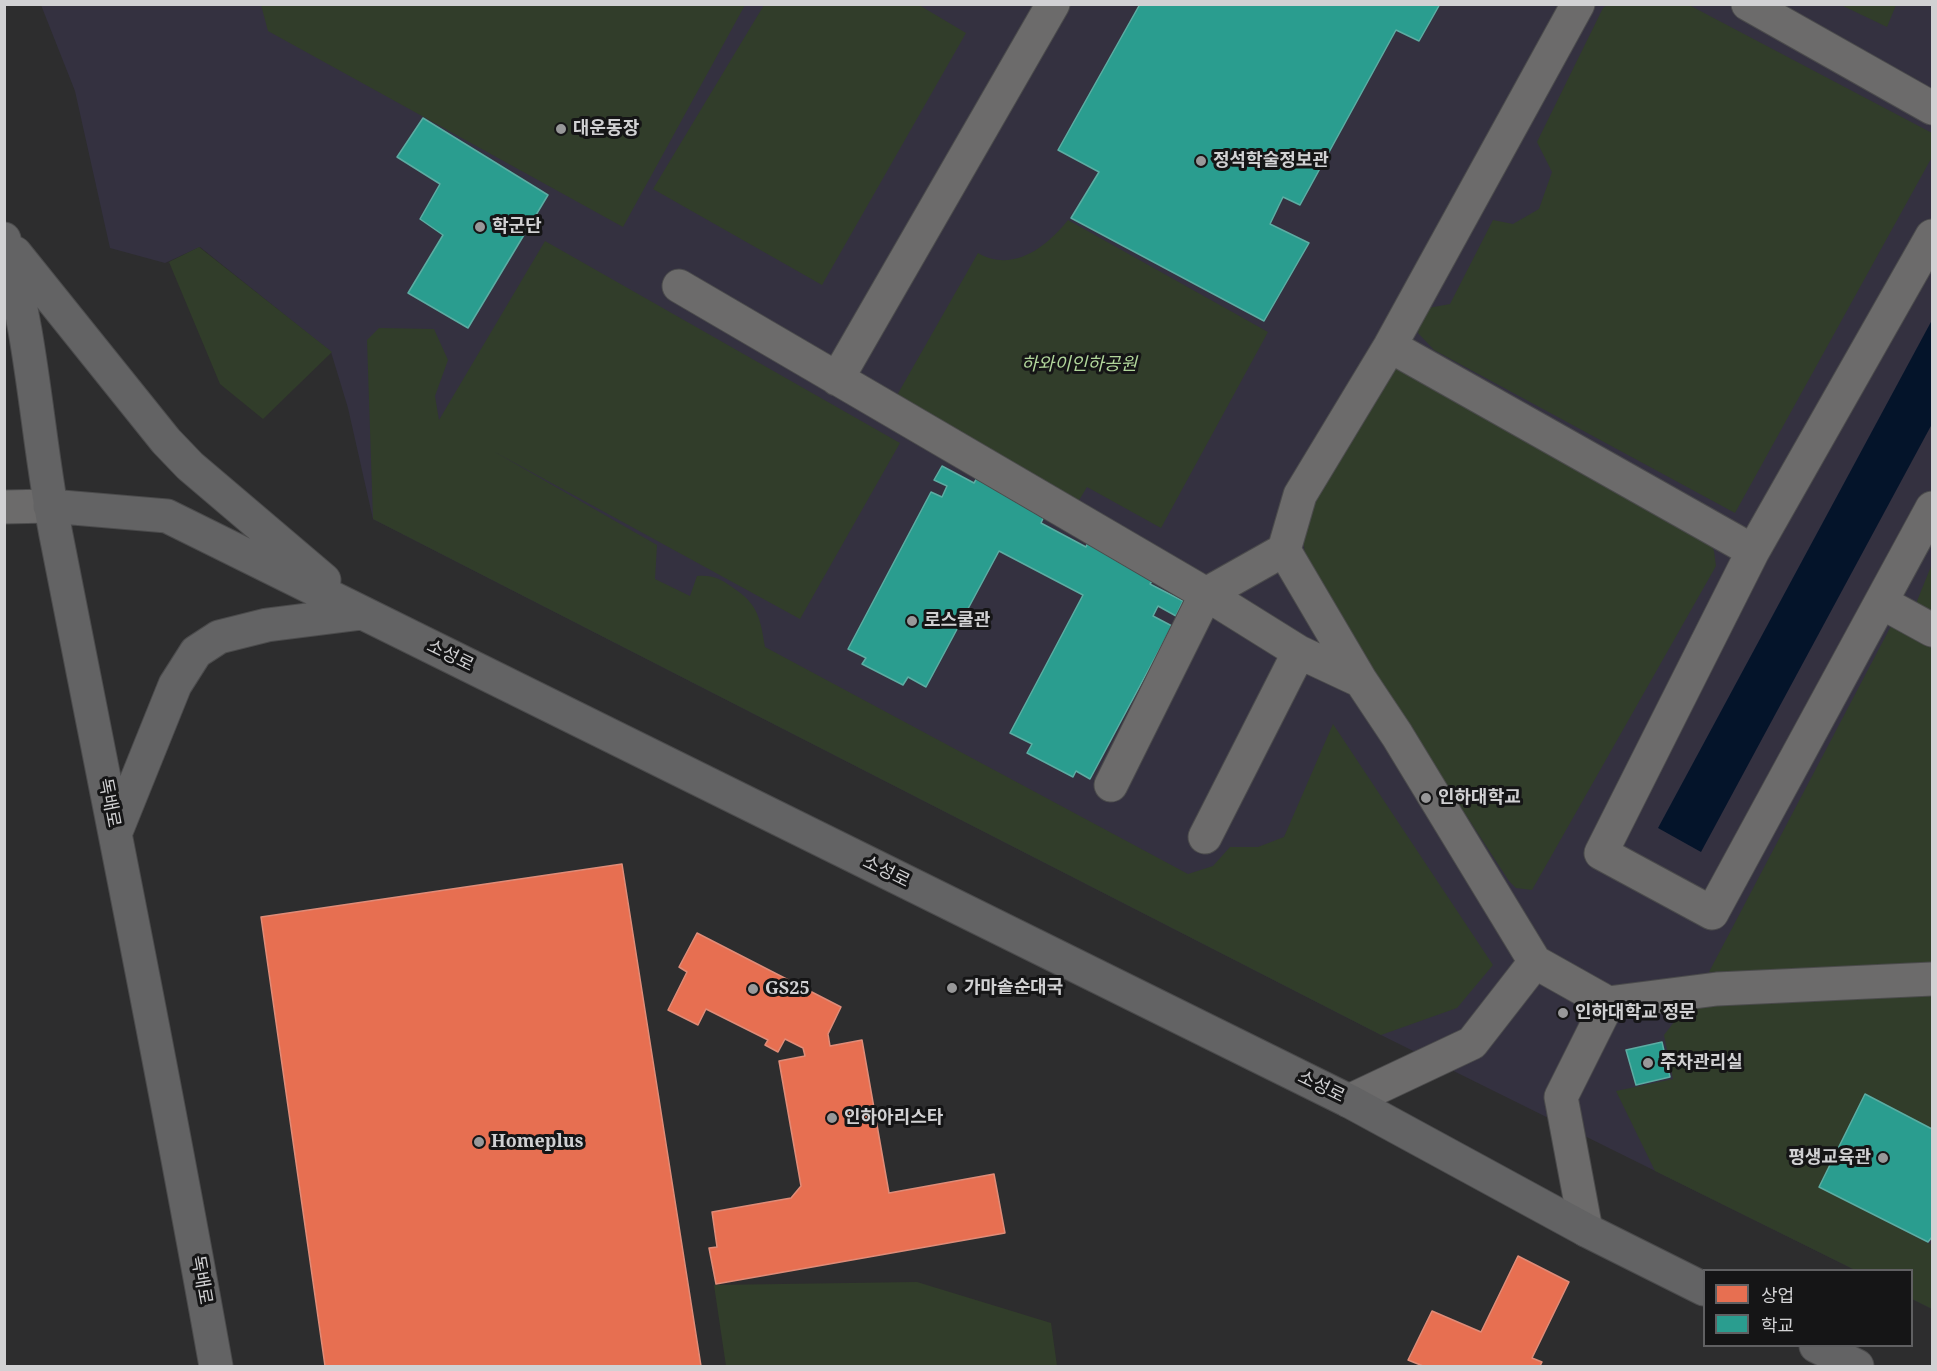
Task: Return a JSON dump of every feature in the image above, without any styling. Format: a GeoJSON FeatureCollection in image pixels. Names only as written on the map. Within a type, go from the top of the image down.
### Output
{"type":"FeatureCollection","features":[{"type":"Feature","properties":{"kind":"main road","name":"독배로"},"geometry":{"type":"LineString","coordinates":[[5,240],[20,291],[50,506],[164,1078],[216,1366]]}},
{"type":"Feature","properties":{"kind":"main road"},"geometry":{"type":"LineString","coordinates":[[5,240],[166,441],[190,466],[362,613]]}},
{"type":"Feature","properties":{"kind":"main road","name":"소성로"},"geometry":{"type":"LineString","coordinates":[[50,506],[167,516],[1349,1101],[1586,1230],[1703,1288]]}},
{"type":"Feature","properties":{"kind":"main road"},"geometry":{"type":"LineString","coordinates":[[115,834],[175,685],[196,652],[219,637],[267,625],[362,613]]}},
{"type":"Feature","properties":{"kind":"main road"},"geometry":{"type":"LineString","coordinates":[[1818,1347],[1857,1366]]}},
{"type":"Feature","properties":{"kind":"street"},"geometry":{"type":"LineString","coordinates":[[837,379],[1053,4]]}},
{"type":"Feature","properties":{"kind":"street"},"geometry":{"type":"LineString","coordinates":[[1111,785],[1206,594],[1284,550],[1300,495],[1390,346],[1578,4]]}},
{"type":"Feature","properties":{"kind":"street"},"geometry":{"type":"LineString","coordinates":[[1748,4],[1932,108]]}},
{"type":"Feature","properties":{"kind":"street"},"geometry":{"type":"LineString","coordinates":[[1932,236],[1753,551],[1601,853],[1712,912],[1932,508]]}},
{"type":"Feature","properties":{"kind":"street"},"geometry":{"type":"LineString","coordinates":[[679,286],[1206,594],[1299,652],[1361,681]]}},
{"type":"Feature","properties":{"kind":"street"},"geometry":{"type":"LineString","coordinates":[[1390,346],[1753,551]]}},
{"type":"Feature","properties":{"kind":"street"},"geometry":{"type":"LineString","coordinates":[[4,507],[50,506]]}},
{"type":"Feature","properties":{"kind":"street"},"geometry":{"type":"LineString","coordinates":[[1284,550],[1361,681],[1397,735],[1535,962],[1608,1003],[1717,989],[1932,979]]}},
{"type":"Feature","properties":{"kind":"street"},"geometry":{"type":"LineString","coordinates":[[1881,602],[1932,630]]}},
{"type":"Feature","properties":{"kind":"street"},"geometry":{"type":"LineString","coordinates":[[1205,837],[1299,652]]}},
{"type":"Feature","properties":{"kind":"street"},"geometry":{"type":"LineString","coordinates":[[1349,1101],[1472,1043],[1535,962]]}},
{"type":"Feature","properties":{"kind":"street"},"geometry":{"type":"LineString","coordinates":[[1586,1230],[1561,1097],[1608,1003]]}},
{"type":"Feature","properties":{"kind":"shaded area","name":"인하대학교"},"geometry":{"type":"Polygon","coordinates":[[[41,5],[1932,5],[1932,1309],[1913,1300],[1913,1269],[1853,1269],[1381,1035],[373,519],[348,408],[331,352],[200,247],[165,263],[110,248],[75,91],[41,5]]]}},
{"type":"Feature","properties":{"kind":"green space","name":"대운동장"},"geometry":{"type":"Polygon","coordinates":[[[261,4],[745,5],[623,227],[268,31],[261,4]]]}},
{"type":"Feature","properties":{"kind":"green space"},"geometry":{"type":"Polygon","coordinates":[[[764,5],[919,5],[966,33],[822,285],[653,189],[764,5]]]}},
{"type":"Feature","properties":{"kind":"green space"},"geometry":{"type":"Polygon","coordinates":[[[1607,5],[1689,5],[1932,133],[1932,157],[1735,513],[1434,350],[1418,333],[1423,309],[1450,304],[1493,220],[1513,224],[1539,209],[1552,172],[1537,142],[1603,8],[1607,5]]]}},
{"type":"Feature","properties":{"kind":"green space"},"geometry":{"type":"Polygon","coordinates":[[[1841,5],[1896,5],[1887,27],[1841,5]]]}},
{"type":"Feature","properties":{"kind":"green space","name":"하와이인하공원"},"geometry":{"type":"Polygon","coordinates":[[[1068,220],[1268,332],[1161,528],[1087,487],[1075,507],[896,397],[978,253],[1003,260],[1016,259],[1039,248],[1068,220]]]}},
{"type":"Feature","properties":{"kind":"green space"},"geometry":{"type":"Polygon","coordinates":[[[545,241],[900,443],[800,619],[493,451],[657,545],[655,579],[690,596],[697,576],[712,577],[723,581],[741,593],[753,606],[759,619],[765,647],[1188,874],[1213,866],[1230,847],[1258,847],[1284,837],[1333,724],[1493,965],[1457,1008],[1381,1035],[373,519],[367,340],[379,328],[434,329],[448,360],[435,396],[439,420],[545,241]]]}},
{"type":"Feature","properties":{"kind":"green space"},"geometry":{"type":"Polygon","coordinates":[[[199,247],[332,352],[263,419],[220,384],[169,262],[199,247]]]}},
{"type":"Feature","properties":{"kind":"green space"},"geometry":{"type":"Polygon","coordinates":[[[1402,367],[1709,541],[1714,551],[1716,566],[1532,890],[1516,888],[1509,881],[1329,605],[1305,555],[1303,537],[1310,504],[1385,369],[1402,367]]]}},
{"type":"Feature","properties":{"kind":"green space"},"geometry":{"type":"Polygon","coordinates":[[[1932,564],[1932,619],[1919,610],[1917,601],[1932,564]]]}},
{"type":"Feature","properties":{"kind":"green space"},"geometry":{"type":"Polygon","coordinates":[[[1891,626],[1932,648],[1932,965],[1709,972],[1891,626]]]}},
{"type":"Feature","properties":{"kind":"green space"},"geometry":{"type":"Polygon","coordinates":[[[1932,991],[1932,1129],[1865,1094],[1819,1187],[1932,1245],[1932,1309],[1913,1300],[1913,1269],[1853,1269],[1655,1171],[1616,1091],[1673,1079],[1664,1035],[1688,1004],[1932,991]]]}},
{"type":"Feature","properties":{"kind":"green space"},"geometry":{"type":"Polygon","coordinates":[[[917,1282],[1051,1323],[1057,1366],[726,1366],[714,1285],[917,1282]]]}},
{"type":"Feature","properties":{"kind":"water"},"geometry":{"type":"Polygon","coordinates":[[[1932,320],[1932,424],[1701,852],[1658,828],[1932,320]]]}},
{"type":"Feature","properties":{"kind":"building: 상업","name":"Homeplus"},"geometry":{"type":"Polygon","coordinates":[[[622,864],[701,1366],[325,1366],[261,917],[622,864]]]}},
{"type":"Feature","properties":{"kind":"building: 상업","name":"인하아리스타"},"geometry":{"type":"Polygon","coordinates":[[[697,933],[841,1007],[828,1034],[830,1046],[862,1040],[889,1193],[994,1174],[1005,1233],[716,1284],[709,1248],[717,1247],[712,1212],[791,1198],[801,1186],[779,1061],[805,1056],[803,1048],[785,1039],[778,1052],[765,1045],[768,1040],[706,1009],[698,1025],[668,1010],[687,972],[679,967],[697,933]]]}},
{"type":"Feature","properties":{"kind":"building: 상업"},"geometry":{"type":"Polygon","coordinates":[[[1518,1256],[1569,1282],[1532,1358],[1542,1362],[1540,1366],[1423,1366],[1408,1360],[1432,1311],[1481,1332],[1518,1256]]]}},
{"type":"Feature","properties":{"kind":"building: 학교","name":"정석학술정보관"},"geometry":{"type":"Polygon","coordinates":[[[1140,4],[1440,4],[1419,41],[1396,30],[1300,205],[1283,197],[1270,224],[1309,243],[1264,321],[1071,218],[1099,172],[1058,150],[1140,4]]]}},
{"type":"Feature","properties":{"kind":"building: 학교","name":"학군단"},"geometry":{"type":"Polygon","coordinates":[[[423,118],[548,195],[468,328],[408,293],[443,235],[420,219],[440,184],[397,157],[423,118]]]}},
{"type":"Feature","properties":{"kind":"building: 학교","name":"로스쿨관"},"geometry":{"type":"Polygon","coordinates":[[[942,466],[974,483],[977,478],[1045,514],[1041,523],[1086,547],[1089,540],[1156,575],[1150,584],[1183,601],[1176,616],[1158,606],[1153,616],[1172,626],[1090,779],[1076,771],[1073,777],[1027,753],[1032,744],[1010,733],[1083,595],[999,551],[926,687],[908,677],[903,685],[862,664],[866,658],[848,649],[931,492],[942,497],[947,486],[934,480],[942,466]]]}},
{"type":"Feature","properties":{"kind":"building: 학교","name":"주차관리실"},"geometry":{"type":"Polygon","coordinates":[[[1662,1042],[1670,1077],[1636,1085],[1626,1050],[1662,1042]]]}},
{"type":"Feature","properties":{"kind":"building: 학교","name":"평생교육관"},"geometry":{"type":"Polygon","coordinates":[[[1865,1094],[1932,1129],[1932,1237],[1928,1242],[1819,1187],[1865,1094]]]}},
{"type":"Feature","properties":{"kind":"place","name":"대운동장"},"geometry":{"type":"Point","coordinates":[561,129]}},
{"type":"Feature","properties":{"kind":"place","name":"정석학술정보관"},"geometry":{"type":"Point","coordinates":[1201,161]}},
{"type":"Feature","properties":{"kind":"place","name":"학군단"},"geometry":{"type":"Point","coordinates":[480,227]}},
{"type":"Feature","properties":{"kind":"place","name":"로스쿨관"},"geometry":{"type":"Point","coordinates":[912,621]}},
{"type":"Feature","properties":{"kind":"place","name":"인하대학교"},"geometry":{"type":"Point","coordinates":[1426,798]}},
{"type":"Feature","properties":{"kind":"place","name":"가마솥순대국"},"geometry":{"type":"Point","coordinates":[952,988]}},
{"type":"Feature","properties":{"kind":"place","name":"GS25"},"geometry":{"type":"Point","coordinates":[753,989]}},
{"type":"Feature","properties":{"kind":"place","name":"인하대학교 정문"},"geometry":{"type":"Point","coordinates":[1563,1013]}},
{"type":"Feature","properties":{"kind":"place","name":"주차관리실"},"geometry":{"type":"Point","coordinates":[1648,1063]}},
{"type":"Feature","properties":{"kind":"place","name":"인하아리스타"},"geometry":{"type":"Point","coordinates":[832,1118]}},
{"type":"Feature","properties":{"kind":"place","name":"Homeplus"},"geometry":{"type":"Point","coordinates":[479,1142]}},
{"type":"Feature","properties":{"kind":"place","name":"평생교육관"},"geometry":{"type":"Point","coordinates":[1883,1158]}}]}
